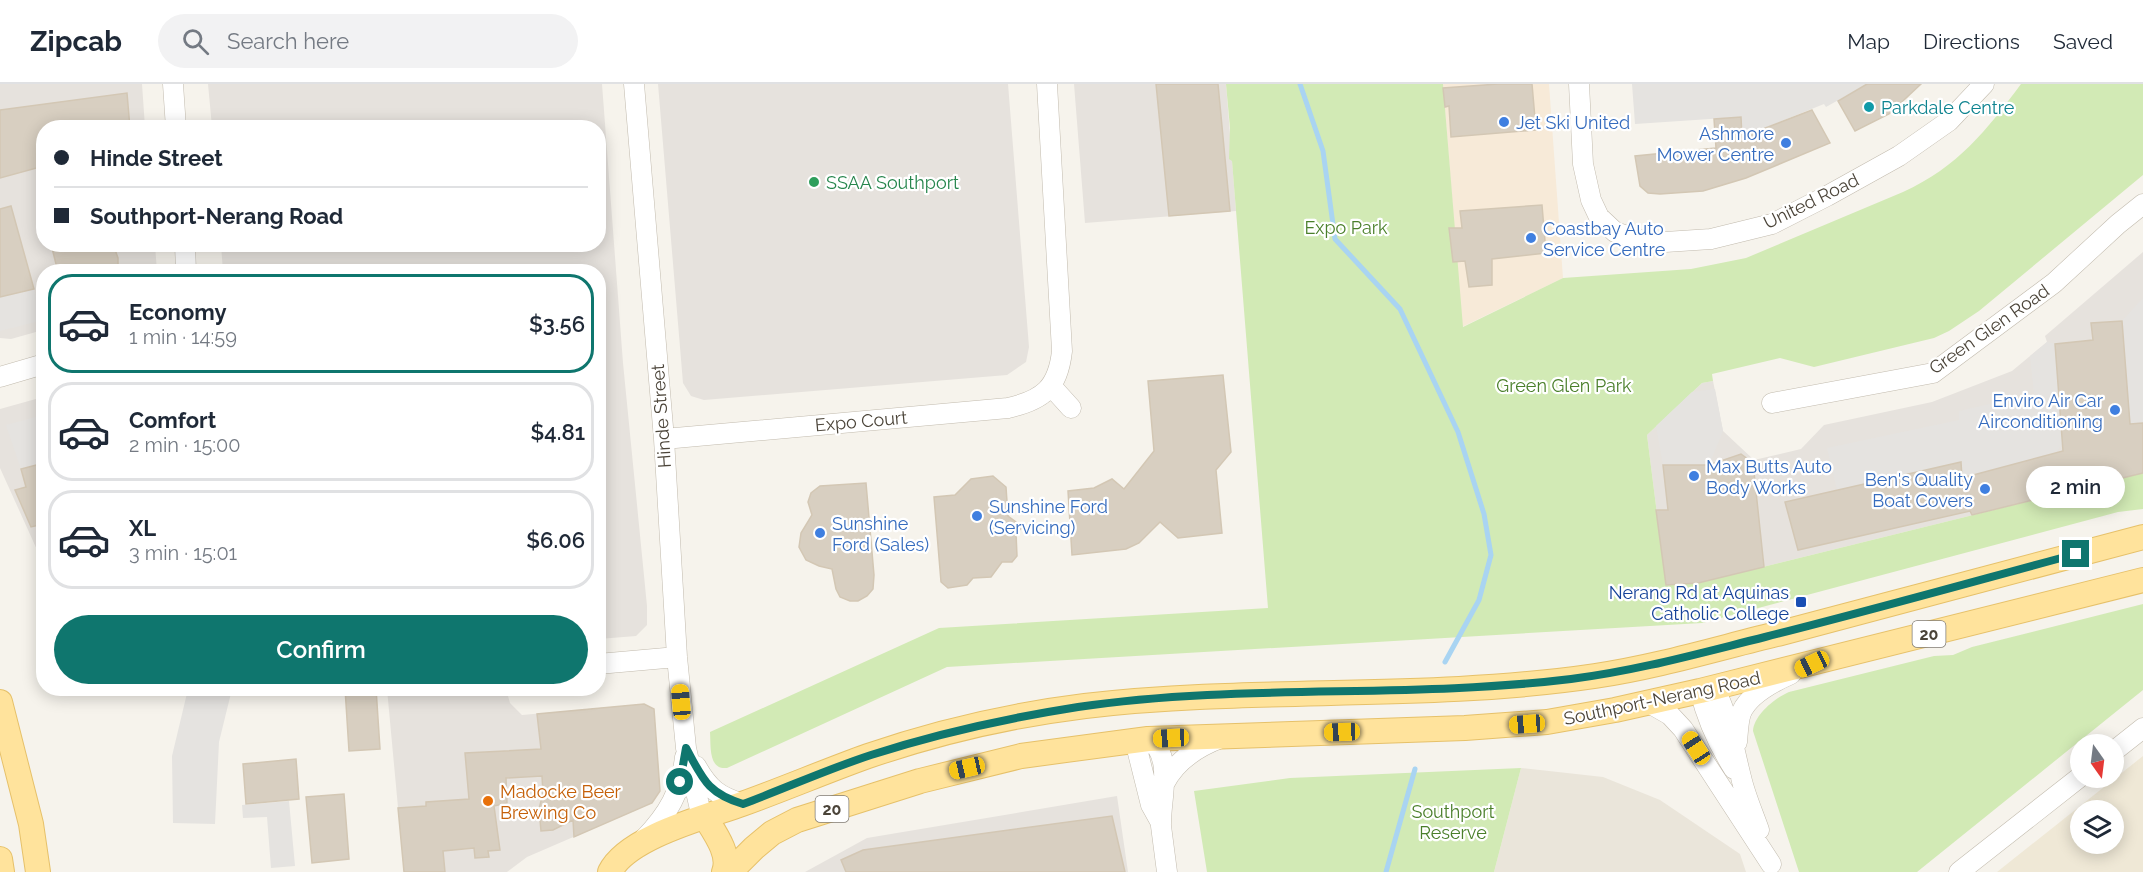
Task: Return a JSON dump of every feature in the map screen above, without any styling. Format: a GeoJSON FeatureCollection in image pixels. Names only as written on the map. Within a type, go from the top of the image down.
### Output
{"type":"FeatureCollection","features":[{"type":"Feature","properties":{"kind":"main road","name":"Southport-Nerang Road"},"geometry":{"type":"LineString","coordinates":[[703,817],[869,756],[952,732],[1024,716],[1145,700],[1206,696],[1459,689],[1596,676],[1697,654],[2143,537]]}},
{"type":"Feature","properties":{"kind":"main road","name":"Southport-Nerang Road"},"geometry":{"type":"LineString","coordinates":[[730,872],[772,833],[796,820],[920,781],[1022,756],[1148,739],[1465,728],[1547,722],[1649,703],[2143,580]]}},
{"type":"Feature","properties":{"kind":"main road"},"geometry":{"type":"LineString","coordinates":[[1697,654],[1707,689]]}},
{"type":"Feature","properties":{"kind":"main road"},"geometry":{"type":"LineString","coordinates":[[1145,700],[1148,739]]}},
{"type":"Feature","properties":{"kind":"main road"},"geometry":{"type":"LineString","coordinates":[[0,702],[31,824],[38,872]]}},
{"type":"Feature","properties":{"kind":"main road"},"geometry":{"type":"LineString","coordinates":[[703,817],[724,852],[726,867],[724,872]]}},
{"type":"Feature","properties":{"kind":"main road","name":"20"},"geometry":{"type":"LineString","coordinates":[[609,869],[636,847],[673,828],[703,817]]}},
{"type":"Feature","properties":{"kind":"main road"},"geometry":{"type":"LineString","coordinates":[[0,859],[2,872]]}},
{"type":"Feature","properties":{"kind":"street"},"geometry":{"type":"LineString","coordinates":[[173,84],[175,120]]}},
{"type":"Feature","properties":{"kind":"street","name":"Hinde Street"},"geometry":{"type":"LineString","coordinates":[[634,84],[664,439],[677,657],[686,748],[703,817]]}},
{"type":"Feature","properties":{"kind":"street"},"geometry":{"type":"LineString","coordinates":[[1047,84],[1062,351],[1060,366],[1052,387],[1071,408]]}},
{"type":"Feature","properties":{"kind":"street","name":"United Road"},"geometry":{"type":"LineString","coordinates":[[1579,84],[1583,164],[1591,200],[1599,217],[1615,232],[1650,243],[1711,239],[1772,224],[1899,156],[1949,121],[1984,84]]}},
{"type":"Feature","properties":{"kind":"street","name":"Green Glen Road"},"geometry":{"type":"LineString","coordinates":[[1772,403],[1933,373],[2055,283],[2118,224],[2143,204]]}},
{"type":"Feature","properties":{"kind":"street"},"geometry":{"type":"LineString","coordinates":[[0,377],[36,366]]}},
{"type":"Feature","properties":{"kind":"street","name":"Expo Court"},"geometry":{"type":"LineString","coordinates":[[664,439],[1008,408],[1024,405],[1052,387]]}},
{"type":"Feature","properties":{"kind":"street"},"geometry":{"type":"LineString","coordinates":[[606,663],[677,657]]}},
{"type":"Feature","properties":{"kind":"street"},"geometry":{"type":"LineString","coordinates":[[1739,770],[1738,725],[1746,704],[1763,689],[1812,664]]}},
{"type":"Feature","properties":{"kind":"street"},"geometry":{"type":"LineString","coordinates":[[1707,689],[1708,721],[1715,737],[1739,770],[1773,868]]}},
{"type":"Feature","properties":{"kind":"street"},"geometry":{"type":"LineString","coordinates":[[1649,703],[1670,715],[1683,729],[1773,868]]}},
{"type":"Feature","properties":{"kind":"street"},"geometry":{"type":"LineString","coordinates":[[2124,743],[2143,728]]}},
{"type":"Feature","properties":{"kind":"street"},"geometry":{"type":"LineString","coordinates":[[1164,784],[1174,768],[1191,752],[1229,735]]}},
{"type":"Feature","properties":{"kind":"street"},"geometry":{"type":"LineString","coordinates":[[1161,823],[1151,805],[1138,753],[1142,744],[1148,739],[1157,744],[1160,749],[1164,784],[1161,823],[1167,872]]}},
{"type":"Feature","properties":{"kind":"street","name":"Hinde Street"},"geometry":{"type":"LineString","coordinates":[[686,748],[704,779],[715,792],[743,804]]}},
{"type":"Feature","properties":{"kind":"street","name":"Hinde Street"},"geometry":{"type":"LineString","coordinates":[[636,847],[672,806],[680,782],[686,748]]}},
{"type":"Feature","properties":{"kind":"street"},"geometry":{"type":"LineString","coordinates":[[1959,872],[2070,785]]}},
{"type":"Feature","properties":{"kind":"shaded area"},"geometry":{"type":"Polygon","coordinates":[[[0,84],[142,84],[145,120],[36,120],[36,252],[156,252],[156,264],[36,264],[36,332],[11,339],[0,338],[0,84]]]}},
{"type":"Feature","properties":{"kind":"shaded area"},"geometry":{"type":"Polygon","coordinates":[[[208,84],[602,84],[605,120],[211,120],[208,84]]]}},
{"type":"Feature","properties":{"kind":"shaded area"},"geometry":{"type":"Polygon","coordinates":[[[658,84],[1008,84],[1029,347],[1026,362],[1007,375],[704,400],[691,396],[683,383],[658,84]]]}},
{"type":"Feature","properties":{"kind":"shaded area"},"geometry":{"type":"Polygon","coordinates":[[[1074,84],[1226,84],[1236,211],[1085,223],[1074,84]]]}},
{"type":"Feature","properties":{"kind":"shaded area"},"geometry":{"type":"Polygon","coordinates":[[[1443,84],[1549,84],[1563,278],[1462,327],[1443,84]]]}},
{"type":"Feature","properties":{"kind":"shaded area"},"geometry":{"type":"Polygon","coordinates":[[[1632,84],[1867,84],[1826,107],[1824,104],[1742,137],[1740,117],[1635,124],[1632,84]]]}},
{"type":"Feature","properties":{"kind":"shaded area"},"geometry":{"type":"Polygon","coordinates":[[[606,137],[623,363],[647,625],[636,636],[606,638],[606,264],[222,264],[222,252],[606,252],[606,137]]]}},
{"type":"Feature","properties":{"kind":"shaded area"},"geometry":{"type":"Polygon","coordinates":[[[2143,252],[2143,473],[1698,583],[1666,585],[1647,435],[1702,383],[1713,381],[1723,431],[1754,460],[1801,449],[1824,425],[1932,402],[2012,371],[2047,342],[2045,336],[2143,252]]]}},
{"type":"Feature","properties":{"kind":"shaded area"},"geometry":{"type":"Polygon","coordinates":[[[34,289],[36,322],[0,331],[0,297],[34,289]]]}},
{"type":"Feature","properties":{"kind":"shaded area"},"geometry":{"type":"Polygon","coordinates":[[[2143,298],[2143,423],[2130,424],[2122,321],[2143,298]]]}},
{"type":"Feature","properties":{"kind":"shaded area"},"geometry":{"type":"Polygon","coordinates":[[[2047,342],[2055,344],[2062,444],[2057,452],[1962,478],[1961,462],[1837,490],[1827,448],[1959,420],[1959,411],[2034,394],[2030,356],[2047,342]]]}},
{"type":"Feature","properties":{"kind":"shaded area"},"geometry":{"type":"Polygon","coordinates":[[[1715,389],[1723,431],[1709,465],[1663,465],[1656,426],[1692,392],[1715,389]]]}},
{"type":"Feature","properties":{"kind":"shaded area"},"geometry":{"type":"Polygon","coordinates":[[[36,399],[36,548],[0,468],[0,409],[36,399]]]}},
{"type":"Feature","properties":{"kind":"shaded area"},"geometry":{"type":"Polygon","coordinates":[[[36,417],[36,465],[21,469],[6,425],[36,417]]]}},
{"type":"Feature","properties":{"kind":"shaded area"},"geometry":{"type":"Polygon","coordinates":[[[186,696],[230,696],[219,742],[215,824],[173,823],[172,756],[186,696]]]}},
{"type":"Feature","properties":{"kind":"shaded area"},"geometry":{"type":"Polygon","coordinates":[[[388,696],[508,696],[510,703],[522,715],[644,704],[654,709],[660,791],[652,803],[527,857],[507,872],[404,872],[388,696]]]}},
{"type":"Feature","properties":{"kind":"shaded area"},"geometry":{"type":"Polygon","coordinates":[[[2143,756],[2143,872],[1997,872],[2070,814],[2070,854],[2124,854],[2124,800],[2088,800],[2103,788],[2124,788],[2124,771],[2143,756]]]}},
{"type":"Feature","properties":{"kind":"shaded area"},"geometry":{"type":"Polygon","coordinates":[[[1521,768],[1603,777],[1660,800],[1740,854],[1746,872],[1494,872],[1521,768]]]}},
{"type":"Feature","properties":{"kind":"shaded area"},"geometry":{"type":"Polygon","coordinates":[[[1117,796],[1128,872],[805,872],[867,838],[1117,796]]]}},
{"type":"Feature","properties":{"kind":"shaded area"},"geometry":{"type":"Polygon","coordinates":[[[289,801],[295,866],[271,868],[267,817],[243,818],[242,805],[289,801]]]}},
{"type":"Feature","properties":{"kind":"green space"},"geometry":{"type":"Polygon","coordinates":[[[1226,84],[1443,84],[1463,327],[1563,278],[1691,269],[1746,258],[1903,192],[1940,171],[1970,146],[2021,84],[2143,84],[2143,175],[1979,311],[1934,338],[1814,367],[1780,358],[1712,374],[1713,381],[1702,383],[1647,435],[1666,585],[1698,583],[2143,473],[2143,509],[2118,512],[1702,623],[947,667],[727,768],[716,765],[712,756],[710,732],[939,628],[1268,608],[1232,161],[1229,159],[1230,128],[1226,84]]]}},
{"type":"Feature","properties":{"kind":"green space"},"geometry":{"type":"Polygon","coordinates":[[[2143,604],[2143,690],[2088,734],[2070,734],[2070,749],[1917,872],[1799,872],[1753,731],[1761,713],[1778,698],[1789,692],[1934,656],[1953,655],[1972,647],[2143,604]]]}},
{"type":"Feature","properties":{"kind":"green space","name":"Southport Reserve"},"geometry":{"type":"Polygon","coordinates":[[[1521,768],[1494,872],[1207,872],[1194,791],[1290,778],[1521,768]]]}},
{"type":"Feature","properties":{"kind":"building"},"geometry":{"type":"Polygon","coordinates":[[[1156,84],[1218,84],[1230,211],[1169,216],[1156,84]]]}},
{"type":"Feature","properties":{"kind":"building"},"geometry":{"type":"Polygon","coordinates":[[[1532,84],[1536,130],[1451,137],[1449,106],[1445,107],[1443,88],[1532,84]]]}},
{"type":"Feature","properties":{"kind":"building","name":"Parkdale Centre"},"geometry":{"type":"Polygon","coordinates":[[[1867,84],[1921,84],[1889,114],[1855,131],[1838,101],[1867,84]]]}},
{"type":"Feature","properties":{"kind":"building"},"geometry":{"type":"Polygon","coordinates":[[[127,93],[129,120],[36,120],[36,168],[0,178],[0,110],[127,93]]]}},
{"type":"Feature","properties":{"kind":"building"},"geometry":{"type":"Polygon","coordinates":[[[1812,110],[1830,143],[1746,178],[1703,191],[1660,194],[1648,193],[1640,186],[1635,156],[1716,148],[1714,119],[1741,117],[1742,137],[1812,110]]]}},
{"type":"Feature","properties":{"kind":"building"},"geometry":{"type":"Polygon","coordinates":[[[1542,205],[1546,253],[1492,259],[1492,285],[1469,287],[1465,261],[1453,262],[1449,228],[1462,228],[1460,211],[1542,205]]]}},
{"type":"Feature","properties":{"kind":"building"},"geometry":{"type":"Polygon","coordinates":[[[11,206],[34,289],[0,297],[0,209],[11,206]]]}},
{"type":"Feature","properties":{"kind":"building"},"geometry":{"type":"Polygon","coordinates":[[[53,252],[116,252],[118,258],[118,264],[56,264],[53,252]]]}},
{"type":"Feature","properties":{"kind":"building"},"geometry":{"type":"Polygon","coordinates":[[[2122,321],[2130,424],[2143,423],[2143,473],[1972,515],[1970,511],[1798,550],[1785,502],[1961,462],[1962,478],[2063,451],[2055,344],[2093,340],[2091,323],[2122,321]]]}},
{"type":"Feature","properties":{"kind":"building"},"geometry":{"type":"Polygon","coordinates":[[[1223,375],[1231,452],[1216,470],[1222,533],[1178,538],[1160,522],[1139,543],[1126,549],[1072,555],[1068,491],[1094,488],[1112,479],[1124,489],[1154,451],[1148,381],[1223,375]]]}},
{"type":"Feature","properties":{"kind":"building"},"geometry":{"type":"Polygon","coordinates":[[[1741,454],[1753,463],[1764,567],[1698,583],[1666,585],[1656,510],[1668,510],[1663,465],[1709,465],[1741,454]]]}},
{"type":"Feature","properties":{"kind":"building"},"geometry":{"type":"Polygon","coordinates":[[[36,465],[36,526],[31,527],[15,490],[26,487],[21,469],[36,465]]]}},
{"type":"Feature","properties":{"kind":"building"},"geometry":{"type":"Polygon","coordinates":[[[993,476],[1006,487],[1008,516],[1023,527],[1016,533],[1017,556],[1012,562],[1002,562],[991,577],[973,578],[967,585],[948,588],[941,582],[934,497],[955,495],[971,479],[993,476]]]}},
{"type":"Feature","properties":{"kind":"building"},"geometry":{"type":"Polygon","coordinates":[[[866,483],[874,575],[873,589],[858,601],[850,601],[840,597],[832,569],[806,560],[799,547],[801,533],[812,515],[808,502],[811,493],[820,486],[866,483]]]}},
{"type":"Feature","properties":{"kind":"building"},"geometry":{"type":"Polygon","coordinates":[[[346,696],[377,696],[380,749],[349,751],[346,696]]]}},
{"type":"Feature","properties":{"kind":"building"},"geometry":{"type":"Polygon","coordinates":[[[644,704],[654,709],[660,791],[652,803],[574,837],[573,820],[553,830],[541,831],[539,809],[543,793],[542,776],[506,778],[507,803],[494,806],[500,850],[488,851],[489,857],[475,858],[474,848],[443,851],[445,872],[404,872],[398,808],[426,806],[426,802],[469,799],[465,753],[541,749],[537,714],[644,704]]]}},
{"type":"Feature","properties":{"kind":"building"},"geometry":{"type":"Polygon","coordinates":[[[296,759],[299,799],[246,804],[243,764],[296,759]]]}},
{"type":"Feature","properties":{"kind":"building"},"geometry":{"type":"Polygon","coordinates":[[[344,794],[349,859],[312,863],[306,797],[344,794]]]}},
{"type":"Feature","properties":{"kind":"building"},"geometry":{"type":"Polygon","coordinates":[[[1112,816],[1125,872],[846,872],[841,860],[863,850],[1112,816]]]}},
{"type":"Feature","properties":{"kind":"waterway"},"geometry":{"type":"LineString","coordinates":[[1300,84],[1323,151],[1335,239],[1400,309],[1458,432],[1484,514],[1491,555],[1479,600],[1445,662]]}},
{"type":"Feature","properties":{"kind":"waterway"},"geometry":{"type":"LineString","coordinates":[[1386,872],[1415,769]]}},
{"type":"Feature","properties":{"kind":"place","name":"Parkdale Centre"},"geometry":{"type":"Point","coordinates":[1869,107]}},
{"type":"Feature","properties":{"kind":"place","name":"Jet Ski United"},"geometry":{"type":"Point","coordinates":[1504,122]}},
{"type":"Feature","properties":{"kind":"place","name":"Ashmore Mower Centre"},"geometry":{"type":"Point","coordinates":[1786,143]}},
{"type":"Feature","properties":{"kind":"place","name":"SSAA Southport"},"geometry":{"type":"Point","coordinates":[814,182]}},
{"type":"Feature","properties":{"kind":"place","name":"Coastbay Auto Service Centre"},"geometry":{"type":"Point","coordinates":[1531,238]}},
{"type":"Feature","properties":{"kind":"place","name":"Enviro Air Car Airconditioning"},"geometry":{"type":"Point","coordinates":[2115,410]}},
{"type":"Feature","properties":{"kind":"place","name":"Max Butts Auto Body Works"},"geometry":{"type":"Point","coordinates":[1694,476]}},
{"type":"Feature","properties":{"kind":"place","name":"Ben's Quality Boat Covers"},"geometry":{"type":"Point","coordinates":[1985,489]}},
{"type":"Feature","properties":{"kind":"place","name":"Sunshine Ford (Servicing)"},"geometry":{"type":"Point","coordinates":[977,516]}},
{"type":"Feature","properties":{"kind":"place","name":"Sunshine Ford (Sales)"},"geometry":{"type":"Point","coordinates":[820,533]}},
{"type":"Feature","properties":{"kind":"place","name":"Nerang Rd at Aquinas Catholic College"},"geometry":{"type":"Point","coordinates":[1801,602]}},
{"type":"Feature","properties":{"kind":"place","name":"Madocke Beer Brewing Co"},"geometry":{"type":"Point","coordinates":[488,801]}},
{"type":"Feature","properties":{"kind":"route"},"geometry":{"type":"LineString","coordinates":[[680,782],[686,748],[704,779],[715,792],[743,804],[869,756],[927,739],[995,722],[1080,707],[1206,696],[1459,689],[1596,676],[1719,649],[2076,554]]}},
{"type":"Feature","properties":{"kind":"park label","name":"Expo Park"},"geometry":{"type":"Point","coordinates":[1346,227]}},
{"type":"Feature","properties":{"kind":"park label","name":"Green Glen Park"},"geometry":{"type":"Point","coordinates":[1564,385]}}]}
